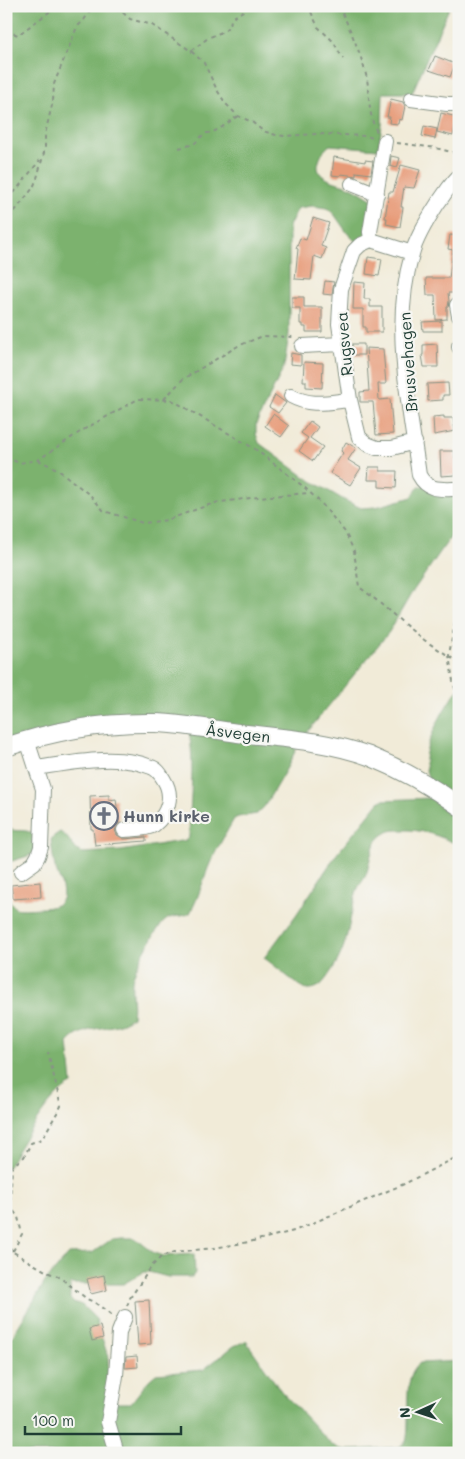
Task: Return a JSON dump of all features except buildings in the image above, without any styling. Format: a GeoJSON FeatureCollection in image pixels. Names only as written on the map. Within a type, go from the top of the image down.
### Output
{"type":"FeatureCollection","features":[{"type":"Feature","properties":{"kind":"main road","name":"Åsvegen"},"geometry":{"type":"LineString","coordinates":[[6,747],[58,731],[98,725],[149,723],[287,739],[336,747],[368,756],[407,773],[459,806]]}},
{"type":"Feature","properties":{"kind":"street"},"geometry":{"type":"LineString","coordinates":[[411,99],[459,104]]}},
{"type":"Feature","properties":{"kind":"street"},"geometry":{"type":"LineString","coordinates":[[385,141],[370,232],[371,240],[412,253]]}},
{"type":"Feature","properties":{"kind":"street","name":"Brusvehagen"},"geometry":{"type":"LineString","coordinates":[[459,176],[431,214],[412,253],[404,296],[402,328],[406,376],[419,475],[423,483],[429,487],[459,489]]}},
{"type":"Feature","properties":{"kind":"street"},"geometry":{"type":"LineString","coordinates":[[352,184],[377,194]]}},
{"type":"Feature","properties":{"kind":"street","name":"Rugsvea"},"geometry":{"type":"LineString","coordinates":[[371,240],[360,245],[354,251],[341,289],[339,324],[350,400],[359,437],[367,444],[377,448],[392,448],[415,442]]}},
{"type":"Feature","properties":{"kind":"street"},"geometry":{"type":"LineString","coordinates":[[306,346],[341,344]]}},
{"type":"Feature","properties":{"kind":"street","name":"Rugsvea"},"geometry":{"type":"LineString","coordinates":[[291,396],[302,402],[313,403],[350,400]]}},
{"type":"Feature","properties":{"kind":"street"},"geometry":{"type":"LineString","coordinates":[[21,872],[34,863],[41,847],[43,789],[27,740]]}},
{"type":"Feature","properties":{"kind":"street"},"geometry":{"type":"LineString","coordinates":[[36,768],[73,762],[116,760],[142,763],[154,768],[161,775],[169,791],[166,810],[153,826],[124,830]]}},
{"type":"Feature","properties":{"kind":"street"},"geometry":{"type":"LineString","coordinates":[[118,1453],[108,1422],[116,1376],[120,1332],[125,1317]]}},
{"type":"Feature","properties":{"kind":"path"},"geometry":{"type":"LineString","coordinates":[[6,31],[18,35],[56,7],[68,6]]}},
{"type":"Feature","properties":{"kind":"path"},"geometry":{"type":"LineString","coordinates":[[6,225],[33,188],[46,148],[45,134],[53,101],[54,84],[77,26],[84,20],[93,6]]}},
{"type":"Feature","properties":{"kind":"path"},"geometry":{"type":"LineString","coordinates":[[100,6],[121,11],[130,19],[152,25],[191,50],[204,62],[226,104],[238,116],[252,122],[263,131],[276,135],[367,136],[385,141],[458,153]]}},
{"type":"Feature","properties":{"kind":"path"},"geometry":{"type":"LineString","coordinates":[[191,50],[208,38],[224,31],[230,25],[231,20],[247,6]]}},
{"type":"Feature","properties":{"kind":"path"},"geometry":{"type":"LineString","coordinates":[[306,6],[318,27],[332,41],[343,60]]}},
{"type":"Feature","properties":{"kind":"path"},"geometry":{"type":"LineString","coordinates":[[339,6],[351,30],[367,79],[373,124],[378,134],[385,141]]}},
{"type":"Feature","properties":{"kind":"path"},"geometry":{"type":"LineString","coordinates":[[179,148],[194,144],[205,133],[217,132],[220,127],[238,116]]}},
{"type":"Feature","properties":{"kind":"path"},"geometry":{"type":"LineString","coordinates":[[6,195],[13,194],[46,152]]}},
{"type":"Feature","properties":{"kind":"path"},"geometry":{"type":"LineString","coordinates":[[164,399],[182,379],[238,346],[263,336],[295,337],[306,346]]}},
{"type":"Feature","properties":{"kind":"path"},"geometry":{"type":"LineString","coordinates":[[6,457],[19,463],[38,460],[83,430],[138,399],[172,400],[255,450],[321,503],[345,532],[354,551],[359,587],[422,638],[458,662]]}},
{"type":"Feature","properties":{"kind":"path"},"geometry":{"type":"LineString","coordinates":[[38,460],[57,469],[91,496],[104,511],[143,523],[166,520],[214,503],[258,496],[310,493]]}},
{"type":"Feature","properties":{"kind":"path"},"geometry":{"type":"LineString","coordinates":[[459,599],[449,655],[459,704]]}},
{"type":"Feature","properties":{"kind":"path"},"geometry":{"type":"LineString","coordinates":[[13,1252],[22,1234],[18,1217],[10,1206],[12,1166],[24,1157],[32,1143],[42,1139],[62,1106],[48,1052]]}},
{"type":"Feature","properties":{"kind":"path"},"geometry":{"type":"LineString","coordinates":[[6,1241],[13,1252],[49,1273],[58,1276],[87,1299],[113,1316],[125,1317],[130,1298],[152,1266],[162,1256],[175,1252],[249,1242],[294,1231],[404,1184],[459,1156]]}},
{"type":"Feature","properties":{"kind":"path"},"geometry":{"type":"LineString","coordinates":[[6,1253],[13,1252]]}},
{"type":"Feature","properties":{"kind":"green space"},"geometry":{"type":"Polygon","coordinates":[[[6,6],[450,6],[412,93],[383,93],[382,125],[378,149],[330,145],[323,152],[319,161],[319,172],[323,176],[334,182],[351,187],[375,201],[371,241],[358,244],[327,208],[312,206],[298,208],[289,226],[289,334],[284,367],[256,424],[256,434],[259,443],[305,477],[361,508],[376,507],[412,497],[421,486],[459,484],[459,525],[411,594],[389,632],[300,741],[264,807],[257,814],[234,819],[211,861],[190,913],[168,919],[156,932],[140,960],[133,977],[132,1017],[117,1025],[83,1032],[68,1043],[72,1084],[63,1089],[45,1109],[6,1170],[6,892],[15,908],[43,908],[59,903],[63,894],[54,864],[51,840],[60,832],[81,853],[121,851],[187,840],[189,837],[192,764],[187,721],[6,744],[6,6]]]}},
{"type":"Feature","properties":{"kind":"green space"},"geometry":{"type":"Polygon","coordinates":[[[459,689],[459,845],[438,836],[409,830],[393,830],[381,837],[374,847],[365,877],[357,890],[348,932],[337,963],[321,985],[311,989],[303,988],[264,958],[296,915],[336,855],[379,802],[383,800],[430,798],[431,790],[425,764],[426,753],[438,723],[459,689]]]}},
{"type":"Feature","properties":{"kind":"green space"},"geometry":{"type":"Polygon","coordinates":[[[6,827],[12,830],[33,833],[37,837],[34,854],[6,863],[6,827]]]}},
{"type":"Feature","properties":{"kind":"green space"},"geometry":{"type":"Polygon","coordinates":[[[135,1238],[154,1253],[163,1256],[194,1254],[195,1273],[192,1277],[168,1277],[144,1272],[123,1284],[70,1284],[70,1299],[82,1305],[96,1319],[108,1357],[109,1396],[116,1403],[131,1403],[156,1374],[203,1370],[234,1346],[246,1341],[281,1391],[332,1445],[350,1450],[399,1447],[406,1442],[408,1433],[408,1389],[414,1370],[420,1363],[459,1361],[459,1453],[6,1453],[6,1347],[45,1282],[69,1254],[92,1253],[112,1239],[135,1238]]]}},
{"type":"Feature","properties":{"kind":"place","name":"Hunn kirke"},"geometry":{"type":"Point","coordinates":[104,816]}}]}
